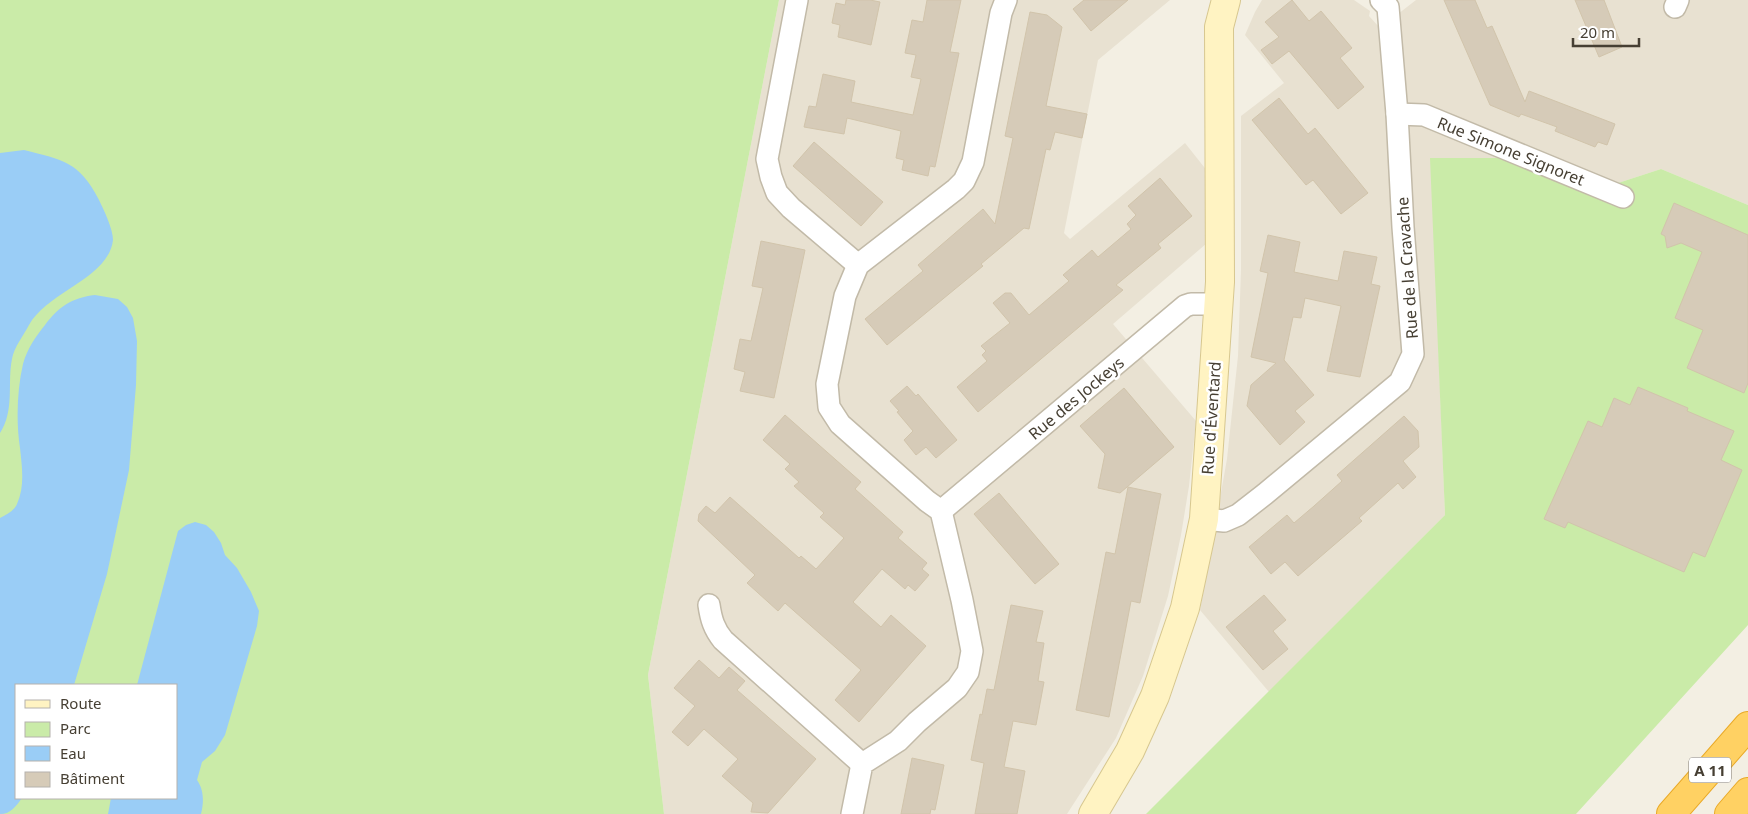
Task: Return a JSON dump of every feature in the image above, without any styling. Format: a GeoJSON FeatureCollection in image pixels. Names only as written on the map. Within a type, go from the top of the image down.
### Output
{"type":"FeatureCollection","features":[{"type":"Feature","properties":{"kind":"highway","name":"A 11"},"geometry":{"type":"LineString","coordinates":[[1671,814],[1748,726]]}},
{"type":"Feature","properties":{"kind":"highway","name":"A 11"},"geometry":{"type":"LineString","coordinates":[[1729,814],[1748,792]]}},
{"type":"Feature","properties":{"kind":"street"},"geometry":{"type":"LineString","coordinates":[[798,0],[767,159],[770,177],[777,192],[791,208],[858,265]]}},
{"type":"Feature","properties":{"kind":"street"},"geometry":{"type":"LineString","coordinates":[[852,814],[862,764],[898,741],[957,688],[968,672],[972,651],[941,511],[927,501],[840,424],[830,407],[826,384],[845,296],[858,265],[964,181],[973,162],[1001,13],[1006,0]]}},
{"type":"Feature","properties":{"kind":"street","name":"Rue d'Éventard"},"geometry":{"type":"LineString","coordinates":[[1093,814],[1130,751],[1155,696],[1185,608],[1204,519],[1219,304],[1219,27],[1226,0]]}},
{"type":"Feature","properties":{"kind":"street","name":"Rue de la Cravache"},"geometry":{"type":"LineString","coordinates":[[1204,519],[1224,521],[1238,515],[1400,382],[1413,354],[1403,227],[1397,114],[1386,2]]}},
{"type":"Feature","properties":{"kind":"street","name":"Rue Simone Signoret"},"geometry":{"type":"LineString","coordinates":[[1397,114],[1424,115],[1623,197]]}},
{"type":"Feature","properties":{"kind":"street","name":"Rue des Jockeys"},"geometry":{"type":"LineString","coordinates":[[941,511],[1185,306],[1219,304]]}},
{"type":"Feature","properties":{"kind":"street"},"geometry":{"type":"LineString","coordinates":[[709,605],[711,618],[722,640],[862,764]]}},
{"type":"Feature","properties":{"kind":"shaded area"},"geometry":{"type":"Polygon","coordinates":[[[779,0],[1170,0],[1098,60],[1064,233],[1070,239],[1185,143],[1208,172],[1207,243],[1113,324],[1196,421],[1189,486],[1168,596],[1143,676],[1116,738],[1067,814],[664,814],[648,675],[779,0]]]}},
{"type":"Feature","properties":{"kind":"shaded area"},"geometry":{"type":"Polygon","coordinates":[[[1262,0],[1354,0],[1370,11],[1369,16],[1380,28],[1416,0],[1748,0],[1748,205],[1661,169],[1615,184],[1431,158],[1445,515],[1269,692],[1200,610],[1227,459],[1238,356],[1241,270],[1241,116],[1284,83],[1245,35],[1262,0]]]}},
{"type":"Feature","properties":{"kind":"green space"},"geometry":{"type":"Polygon","coordinates":[[[0,0],[779,0],[648,675],[664,814],[0,814],[0,0]]]}},
{"type":"Feature","properties":{"kind":"green space"},"geometry":{"type":"Polygon","coordinates":[[[1430,158],[1500,158],[1615,184],[1661,169],[1748,205],[1748,625],[1576,814],[1146,814],[1445,515],[1430,158]]]}},
{"type":"Feature","properties":{"kind":"water"},"geometry":{"type":"Polygon","coordinates":[[[24,150],[69,164],[84,177],[99,200],[110,225],[113,240],[109,253],[101,265],[38,313],[19,341],[12,359],[8,415],[0,433],[0,153],[24,150]]]}},
{"type":"Feature","properties":{"kind":"water"},"geometry":{"type":"Polygon","coordinates":[[[95,295],[118,299],[127,307],[133,318],[137,341],[136,385],[129,470],[107,574],[74,684],[15,684],[15,799],[21,799],[10,811],[0,814],[0,518],[16,506],[20,497],[22,469],[18,395],[21,374],[25,358],[32,343],[50,318],[61,308],[79,298],[95,295]]]}},
{"type":"Feature","properties":{"kind":"water"},"geometry":{"type":"Polygon","coordinates":[[[195,522],[206,525],[214,532],[221,543],[225,555],[237,568],[251,592],[259,611],[257,626],[225,735],[215,751],[202,762],[197,780],[203,796],[201,814],[108,814],[111,799],[178,799],[178,684],[137,684],[178,531],[186,525],[195,522]]]}},
{"type":"Feature","properties":{"kind":"building"},"geometry":{"type":"Polygon","coordinates":[[[846,0],[880,2],[871,45],[838,37],[840,25],[832,23],[836,3],[845,5],[846,0]]]}},
{"type":"Feature","properties":{"kind":"building"},"geometry":{"type":"Polygon","coordinates":[[[927,0],[961,0],[950,52],[959,53],[935,167],[930,166],[928,176],[902,170],[904,160],[896,158],[901,131],[847,118],[844,134],[804,127],[809,106],[816,107],[823,74],[855,81],[851,102],[913,115],[921,79],[911,77],[916,55],[905,53],[912,20],[923,22],[927,0]]]}},
{"type":"Feature","properties":{"kind":"building"},"geometry":{"type":"Polygon","coordinates":[[[1084,0],[1128,0],[1091,31],[1073,9],[1084,0]]]}},
{"type":"Feature","properties":{"kind":"building"},"geometry":{"type":"Polygon","coordinates":[[[1292,0],[1309,21],[1321,11],[1352,48],[1340,58],[1364,87],[1338,109],[1289,51],[1272,64],[1261,50],[1279,37],[1265,22],[1292,0]]]}},
{"type":"Feature","properties":{"kind":"building"},"geometry":{"type":"Polygon","coordinates":[[[1444,0],[1475,0],[1487,28],[1492,26],[1525,102],[1529,91],[1615,124],[1607,145],[1598,142],[1595,147],[1555,131],[1557,127],[1521,114],[1519,117],[1490,105],[1444,0]]]}},
{"type":"Feature","properties":{"kind":"building"},"geometry":{"type":"Polygon","coordinates":[[[1575,0],[1604,0],[1622,47],[1599,57],[1575,0]]]}},
{"type":"Feature","properties":{"kind":"building"},"geometry":{"type":"Polygon","coordinates":[[[1030,12],[1047,15],[1062,27],[1046,106],[1087,114],[1082,138],[1055,132],[1050,150],[1046,149],[1029,229],[1024,228],[981,264],[983,266],[887,345],[865,319],[923,271],[918,265],[983,209],[995,224],[1013,138],[1005,136],[1030,12]]]}},
{"type":"Feature","properties":{"kind":"building"},"geometry":{"type":"Polygon","coordinates":[[[1279,98],[1308,134],[1315,128],[1368,193],[1341,214],[1313,180],[1306,185],[1252,120],[1279,98]]]}},
{"type":"Feature","properties":{"kind":"building"},"geometry":{"type":"Polygon","coordinates":[[[814,142],[883,202],[861,226],[793,166],[814,142]]]}},
{"type":"Feature","properties":{"kind":"building"},"geometry":{"type":"Polygon","coordinates":[[[1160,178],[1192,216],[1158,244],[1161,248],[1116,285],[1123,290],[978,412],[957,387],[987,361],[982,355],[986,351],[981,346],[1010,323],[993,303],[1005,293],[1011,293],[1029,315],[1069,281],[1063,275],[1092,250],[1098,257],[1131,229],[1127,224],[1136,215],[1128,206],[1160,178]]]}},
{"type":"Feature","properties":{"kind":"building"},"geometry":{"type":"Polygon","coordinates":[[[1674,203],[1748,235],[1748,383],[1744,393],[1687,368],[1703,330],[1675,318],[1702,252],[1681,243],[1667,248],[1665,236],[1661,234],[1674,203]]]}},
{"type":"Feature","properties":{"kind":"building"},"geometry":{"type":"Polygon","coordinates":[[[1268,235],[1300,242],[1294,272],[1338,281],[1344,251],[1377,257],[1371,284],[1380,286],[1360,377],[1327,371],[1341,306],[1305,298],[1301,318],[1293,317],[1284,360],[1314,395],[1295,411],[1305,422],[1280,445],[1247,406],[1251,385],[1276,363],[1251,357],[1268,273],[1260,271],[1268,235]]]}},
{"type":"Feature","properties":{"kind":"building"},"geometry":{"type":"Polygon","coordinates":[[[761,241],[805,250],[774,398],[740,391],[745,372],[734,369],[740,339],[751,341],[763,288],[752,286],[761,241]]]}},
{"type":"Feature","properties":{"kind":"building"},"geometry":{"type":"Polygon","coordinates":[[[907,386],[916,396],[918,394],[957,440],[936,458],[926,447],[916,455],[904,440],[913,431],[890,401],[907,386]]]}},
{"type":"Feature","properties":{"kind":"building"},"geometry":{"type":"Polygon","coordinates":[[[1638,387],[1688,408],[1687,411],[1734,431],[1721,460],[1742,470],[1705,557],[1693,552],[1684,572],[1568,522],[1565,528],[1544,519],[1588,421],[1602,427],[1614,398],[1630,405],[1638,387]]]}},
{"type":"Feature","properties":{"kind":"building"},"geometry":{"type":"Polygon","coordinates":[[[1124,388],[1174,447],[1120,493],[1098,488],[1105,454],[1080,426],[1124,388]]]}},
{"type":"Feature","properties":{"kind":"building"},"geometry":{"type":"Polygon","coordinates":[[[785,415],[861,482],[855,489],[903,532],[898,538],[927,563],[922,569],[929,575],[915,591],[908,585],[905,589],[882,569],[853,602],[881,627],[891,615],[926,646],[859,722],[835,700],[861,670],[785,603],[778,611],[747,583],[755,575],[698,521],[699,514],[706,506],[715,513],[730,497],[799,558],[801,556],[816,569],[844,538],[820,517],[824,513],[794,486],[799,482],[785,469],[790,464],[763,440],[785,415]]]}},
{"type":"Feature","properties":{"kind":"building"},"geometry":{"type":"Polygon","coordinates":[[[1404,416],[1418,431],[1419,447],[1403,461],[1416,477],[1403,489],[1398,483],[1359,518],[1362,521],[1298,576],[1285,562],[1271,574],[1249,547],[1287,515],[1294,523],[1342,481],[1337,475],[1404,416]]]}},
{"type":"Feature","properties":{"kind":"building"},"geometry":{"type":"Polygon","coordinates":[[[1128,487],[1161,494],[1140,603],[1131,601],[1109,717],[1076,710],[1106,552],[1115,554],[1128,487]]]}},
{"type":"Feature","properties":{"kind":"building"},"geometry":{"type":"Polygon","coordinates":[[[999,493],[1059,564],[1035,584],[974,514],[999,493]]]}},
{"type":"Feature","properties":{"kind":"building"},"geometry":{"type":"Polygon","coordinates":[[[1264,595],[1286,620],[1273,631],[1288,649],[1263,670],[1226,627],[1264,595]]]}},
{"type":"Feature","properties":{"kind":"building"},"geometry":{"type":"Polygon","coordinates":[[[1011,605],[1043,611],[1036,642],[1044,643],[1038,681],[1044,682],[1036,725],[1013,721],[1004,767],[1025,771],[1017,814],[975,814],[984,763],[971,760],[987,689],[994,690],[1011,605]]]}},
{"type":"Feature","properties":{"kind":"building"},"geometry":{"type":"Polygon","coordinates":[[[699,660],[719,678],[729,667],[745,681],[737,690],[816,759],[768,813],[751,812],[753,803],[722,776],[738,759],[704,729],[688,746],[672,732],[695,706],[674,688],[699,660]]]}},
{"type":"Feature","properties":{"kind":"building"},"geometry":{"type":"Polygon","coordinates":[[[912,758],[944,765],[935,810],[931,809],[930,814],[901,814],[912,758]]]}}]}
